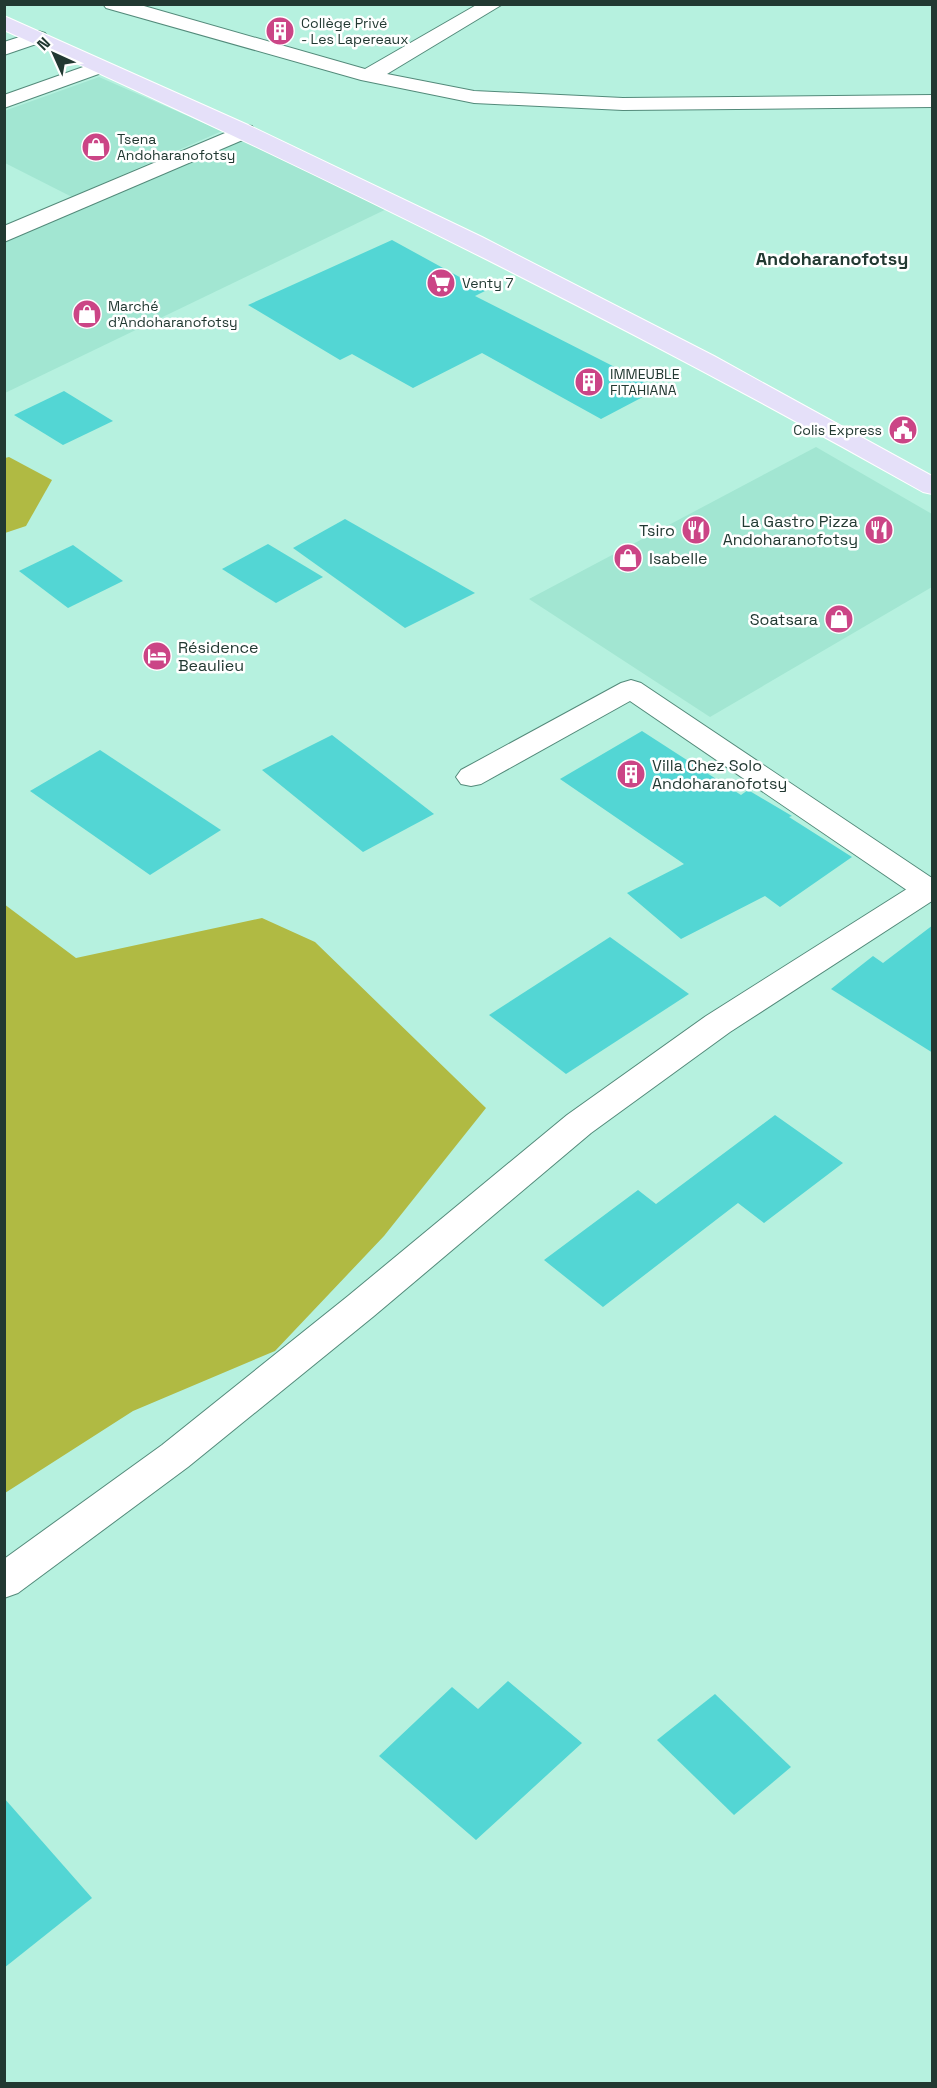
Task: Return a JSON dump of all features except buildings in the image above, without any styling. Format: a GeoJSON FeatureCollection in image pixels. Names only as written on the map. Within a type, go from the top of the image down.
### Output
{"type":"FeatureCollection","features":[{"type":"Feature","properties":{"kind":"main road"},"geometry":{"type":"LineString","coordinates":[[4,22],[244,131],[611,310],[933,486]]}},
{"type":"Feature","properties":{"kind":"street"},"geometry":{"type":"LineString","coordinates":[[113,4],[368,76],[474,97],[623,104],[933,101]]}},
{"type":"Feature","properties":{"kind":"street"},"geometry":{"type":"LineString","coordinates":[[368,76],[493,4]]}},
{"type":"Feature","properties":{"kind":"street"},"geometry":{"type":"LineString","coordinates":[[4,49],[38,37]]}},
{"type":"Feature","properties":{"kind":"street"},"geometry":{"type":"LineString","coordinates":[[4,102],[100,67]]}},
{"type":"Feature","properties":{"kind":"street"},"geometry":{"type":"LineString","coordinates":[[4,235],[244,131]]}},
{"type":"Feature","properties":{"kind":"street"},"geometry":{"type":"LineString","coordinates":[[4,1581],[175,1456],[361,1306],[579,1124],[718,1024],[930,888],[631,689],[471,777]]}},
{"type":"Feature","properties":{"kind":"shaded area","name":"Tsena Andoharanofotsy"},"geometry":{"type":"Polygon","coordinates":[[[99,77],[222,131],[72,197],[5,163],[4,111],[99,77]]]}},
{"type":"Feature","properties":{"kind":"shaded area","name":"Marché d'Andoharanofotsy"},"geometry":{"type":"Polygon","coordinates":[[[244,131],[397,204],[5,393],[5,235],[244,131]]]}},
{"type":"Feature","properties":{"kind":"shaded area"},"geometry":{"type":"Polygon","coordinates":[[[816,447],[932,514],[932,587],[710,717],[529,599],[816,447]]]}},
{"type":"Feature","properties":{"kind":"green space"},"geometry":{"type":"Polygon","coordinates":[[[9,457],[52,480],[26,526],[5,533],[5,458],[9,457]]]}},
{"type":"Feature","properties":{"kind":"green space"},"geometry":{"type":"Polygon","coordinates":[[[4,904],[76,958],[262,918],[315,942],[486,1108],[384,1236],[275,1351],[133,1411],[5,1493],[4,904]]]}},
{"type":"Feature","properties":{"kind":"place","name":"Collège Privé - Les Lapereaux"},"geometry":{"type":"Point","coordinates":[280,31]}},
{"type":"Feature","properties":{"kind":"place","name":"Tsena Andoharanofotsy"},"geometry":{"type":"Point","coordinates":[96,147]}},
{"type":"Feature","properties":{"kind":"place","name":"Venty 7"},"geometry":{"type":"Point","coordinates":[441,283]}},
{"type":"Feature","properties":{"kind":"place","name":"Marché d'Andoharanofotsy"},"geometry":{"type":"Point","coordinates":[87,314]}},
{"type":"Feature","properties":{"kind":"place","name":"IMMEUBLE FITAHIANA"},"geometry":{"type":"Point","coordinates":[589,382]}},
{"type":"Feature","properties":{"kind":"place","name":"Colis Express"},"geometry":{"type":"Point","coordinates":[903,430]}},
{"type":"Feature","properties":{"kind":"place","name":"Tsiro"},"geometry":{"type":"Point","coordinates":[696,530]}},
{"type":"Feature","properties":{"kind":"place","name":"La Gastro Pizza Andoharanofotsy"},"geometry":{"type":"Point","coordinates":[879,530]}},
{"type":"Feature","properties":{"kind":"place","name":"Isabelle"},"geometry":{"type":"Point","coordinates":[628,558]}},
{"type":"Feature","properties":{"kind":"place","name":"Soatsara"},"geometry":{"type":"Point","coordinates":[839,619]}},
{"type":"Feature","properties":{"kind":"place","name":"Résidence Beaulieu"},"geometry":{"type":"Point","coordinates":[157,656]}},
{"type":"Feature","properties":{"kind":"place","name":"Villa Chez Solo Andoharanofotsy"},"geometry":{"type":"Point","coordinates":[631,774]}},
{"type":"Feature","properties":{"kind":"district","name":"Andoharanofotsy"},"geometry":{"type":"Point","coordinates":[832,259]}}]}
